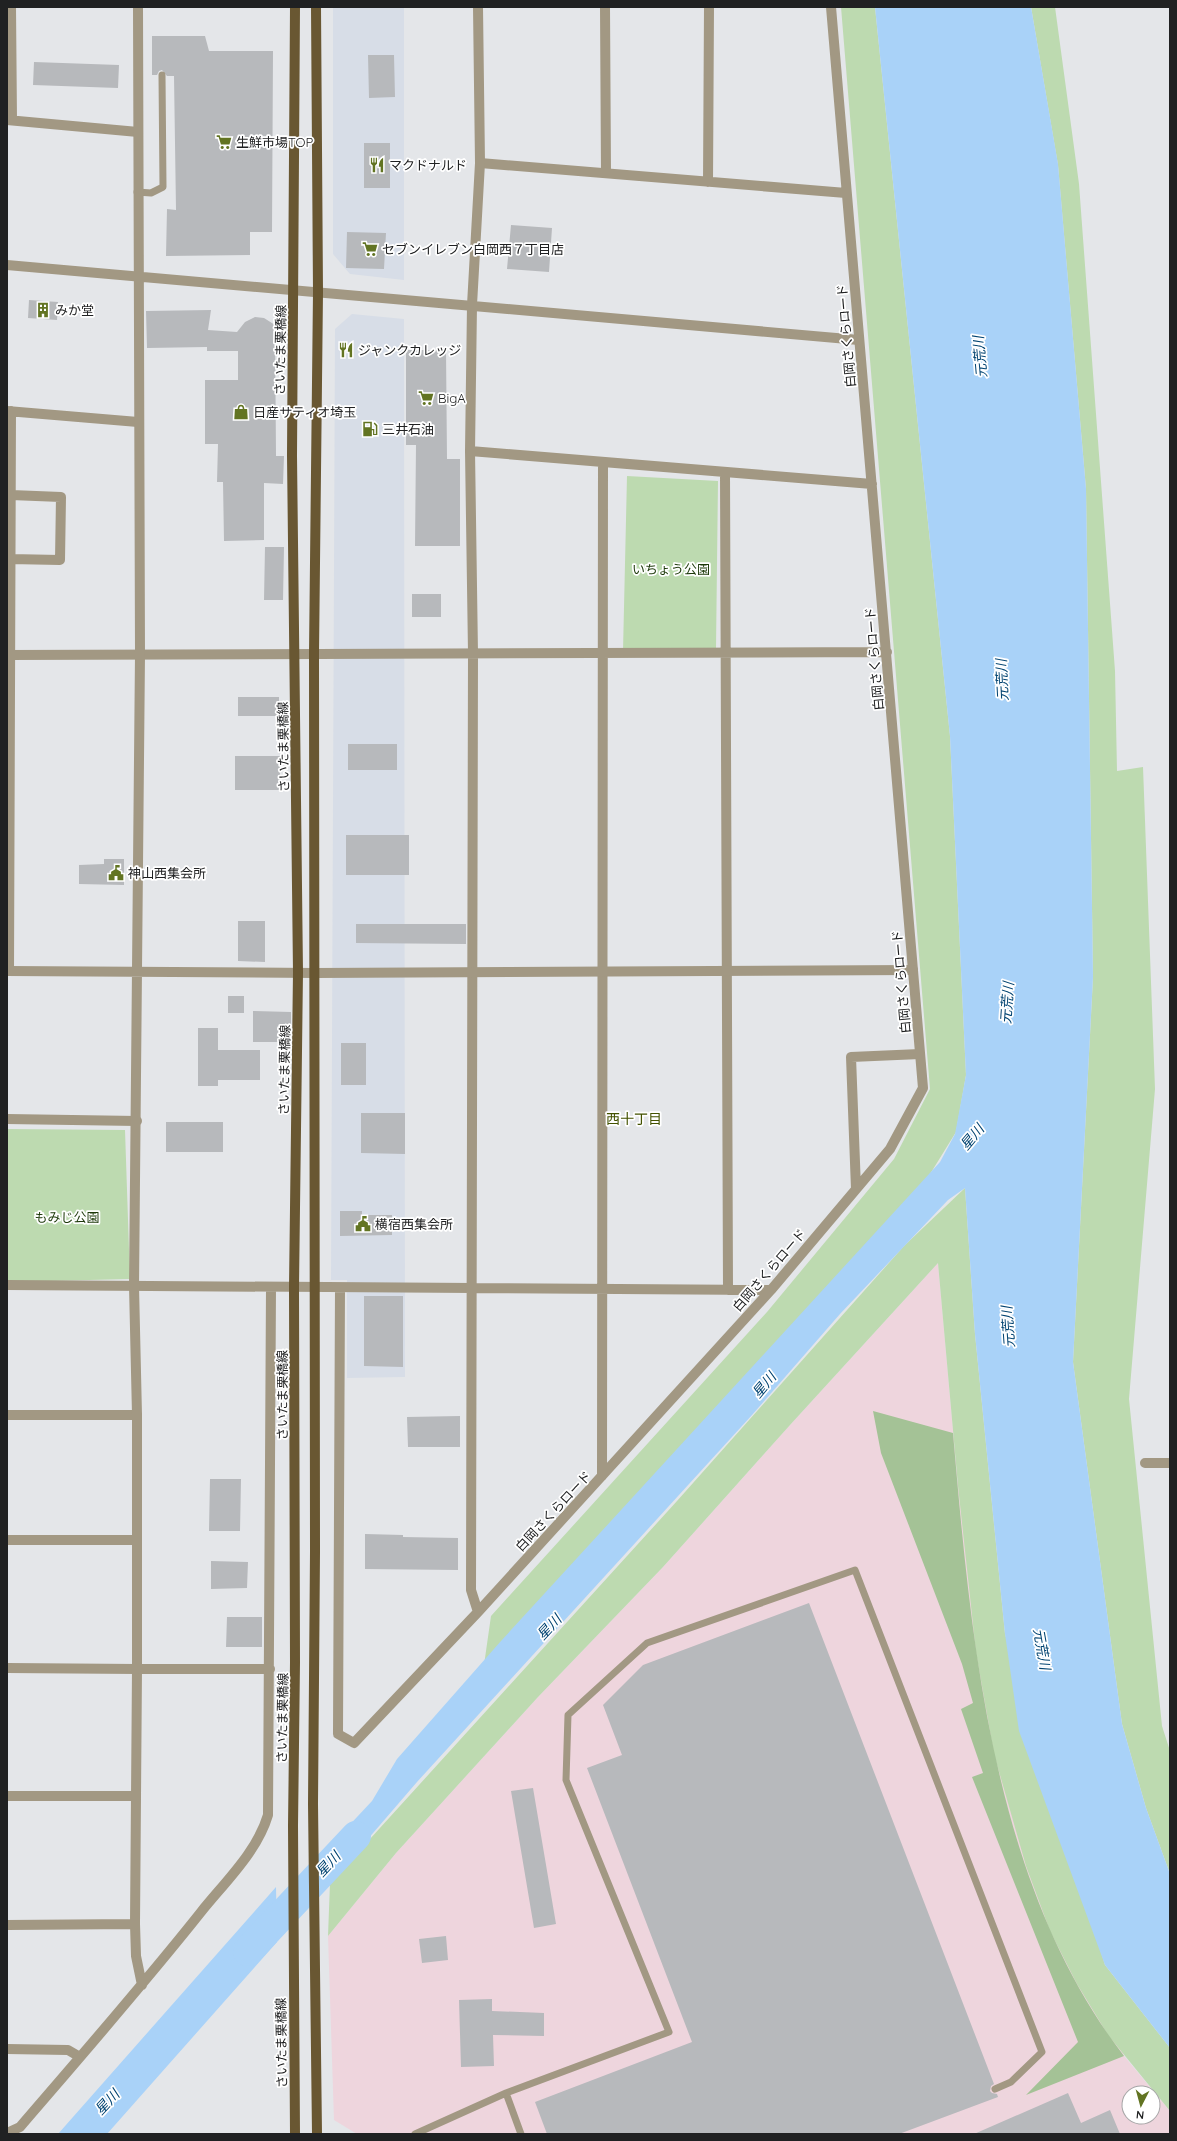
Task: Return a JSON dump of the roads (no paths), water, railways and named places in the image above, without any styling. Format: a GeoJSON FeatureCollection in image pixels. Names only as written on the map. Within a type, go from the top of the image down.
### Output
{"type":"FeatureCollection","features":[{"type":"Feature","properties":{"kind":"main road","name":"さいたま栗橋線"},"geometry":{"type":"LineString","coordinates":[[295,7],[292,456],[298,972],[294,1287],[296,1662],[293,1826],[293,1956],[295,2134]]}},
{"type":"Feature","properties":{"kind":"main road"},"geometry":{"type":"LineString","coordinates":[[316,7],[318,292],[314,653],[314,1287],[316,1552],[313,1804],[317,2134]]}},
{"type":"Feature","properties":{"kind":"street"},"geometry":{"type":"LineString","coordinates":[[11,7],[9,120],[138,132]]}},
{"type":"Feature","properties":{"kind":"street"},"geometry":{"type":"LineString","coordinates":[[138,7],[137,275],[140,654],[137,1121],[134,1286],[137,1415],[135,1924],[136,1956],[142,1985]]}},
{"type":"Feature","properties":{"kind":"street"},"geometry":{"type":"LineString","coordinates":[[478,7],[480,162],[472,306],[470,451],[474,653],[471,971],[471,1590],[478,1612]]}},
{"type":"Feature","properties":{"kind":"street"},"geometry":{"type":"LineString","coordinates":[[605,7],[606,174]]}},
{"type":"Feature","properties":{"kind":"street"},"geometry":{"type":"LineString","coordinates":[[708,182],[709,7]]}},
{"type":"Feature","properties":{"kind":"street","name":"白岡さくらロード"},"geometry":{"type":"LineString","coordinates":[[340,1288],[338,1734],[354,1743],[478,1612],[771,1290],[890,1148],[923,1088],[831,7]]}},
{"type":"Feature","properties":{"kind":"street"},"geometry":{"type":"LineString","coordinates":[[480,162],[606,174],[846,193]]}},
{"type":"Feature","properties":{"kind":"street"},"geometry":{"type":"LineString","coordinates":[[7,265],[137,275],[859,340]]}},
{"type":"Feature","properties":{"kind":"street"},"geometry":{"type":"LineString","coordinates":[[138,422],[9,411],[11,495],[8,655],[8,971],[315,973],[471,971],[603,972],[913,970]]}},
{"type":"Feature","properties":{"kind":"street"},"geometry":{"type":"LineString","coordinates":[[470,451],[872,484]]}},
{"type":"Feature","properties":{"kind":"street"},"geometry":{"type":"LineString","coordinates":[[602,1476],[604,462]]}},
{"type":"Feature","properties":{"kind":"street"},"geometry":{"type":"LineString","coordinates":[[725,472],[728,1290]]}},
{"type":"Feature","properties":{"kind":"street"},"geometry":{"type":"LineString","coordinates":[[10,559],[60,560],[61,497],[11,495]]}},
{"type":"Feature","properties":{"kind":"street"},"geometry":{"type":"LineString","coordinates":[[8,655],[887,652]]}},
{"type":"Feature","properties":{"kind":"street"},"geometry":{"type":"LineString","coordinates":[[856,1189],[851,1057],[920,1054]]}},
{"type":"Feature","properties":{"kind":"street"},"geometry":{"type":"LineString","coordinates":[[7,1119],[137,1121]]}},
{"type":"Feature","properties":{"kind":"street"},"geometry":{"type":"LineString","coordinates":[[7,1285],[771,1290]]}},
{"type":"Feature","properties":{"kind":"street"},"geometry":{"type":"LineString","coordinates":[[7,2133],[20,2127],[142,1985],[247,1855],[264,1828],[268,1815],[270,1669],[271,1287]]}},
{"type":"Feature","properties":{"kind":"street"},"geometry":{"type":"LineString","coordinates":[[7,1415],[137,1415]]}},
{"type":"Feature","properties":{"kind":"street"},"geometry":{"type":"LineString","coordinates":[[1145,1463],[1170,1463]]}},
{"type":"Feature","properties":{"kind":"street"},"geometry":{"type":"LineString","coordinates":[[7,1540],[137,1540]]}},
{"type":"Feature","properties":{"kind":"street"},"geometry":{"type":"LineString","coordinates":[[7,1668],[270,1669]]}},
{"type":"Feature","properties":{"kind":"street"},"geometry":{"type":"LineString","coordinates":[[7,1796],[136,1796]]}},
{"type":"Feature","properties":{"kind":"street"},"geometry":{"type":"LineString","coordinates":[[7,1925],[135,1924]]}},
{"type":"Feature","properties":{"kind":"street"},"geometry":{"type":"LineString","coordinates":[[7,2049],[68,2050],[80,2057]]}},
{"type":"Feature","properties":{"kind":"lane"},"geometry":{"type":"LineString","coordinates":[[138,192],[151,193],[163,187],[162,75]]}},
{"type":"Feature","properties":{"kind":"lane"},"geometry":{"type":"LineString","coordinates":[[416,2134],[506,2093],[669,2032],[566,1780],[568,1714],[647,1643],[855,1570],[1042,2052],[1011,2082],[995,2089]]}},
{"type":"Feature","properties":{"kind":"lane"},"geometry":{"type":"LineString","coordinates":[[506,2093],[521,2134]]}},
{"type":"Feature","properties":{"kind":"water","name":"元荒川"},"geometry":{"type":"Polygon","coordinates":[[[875,7],[1031,7],[1058,164],[1086,489],[1093,977],[1073,1362],[1122,1724],[1146,1808],[1170,1874],[1170,2048],[1105,1965],[1019,1731],[1005,1634],[975,1334],[965,1188],[948,1200],[840,1314],[752,1415],[417,1782],[330,1883],[327,1849],[372,1801],[397,1759],[501,1641],[940,1162],[955,1134],[966,1075],[950,736],[875,7]]]}},
{"type":"Feature","properties":{"kind":"water"},"geometry":{"type":"Polygon","coordinates":[[[276,1887],[277,1942],[107,2134],[58,2134],[276,1887]]]}},
{"type":"Feature","properties":{"kind":"waterway","name":"星川"},"geometry":{"type":"LineString","coordinates":[[248,1951],[356,1836]]}},
{"type":"Feature","properties":{"kind":"place","name":"生鮮市場TOP"},"geometry":{"type":"Point","coordinates":[224,142]}},
{"type":"Feature","properties":{"kind":"place","name":"マクドナルド"},"geometry":{"type":"Point","coordinates":[377,165]}},
{"type":"Feature","properties":{"kind":"place","name":"セブンイレブン白岡西７丁目店"},"geometry":{"type":"Point","coordinates":[370,249]}},
{"type":"Feature","properties":{"kind":"place","name":"みか堂"},"geometry":{"type":"Point","coordinates":[43,310]}},
{"type":"Feature","properties":{"kind":"place","name":"ジャンクカレッジ"},"geometry":{"type":"Point","coordinates":[346,350]}},
{"type":"Feature","properties":{"kind":"place","name":"BigA"},"geometry":{"type":"Point","coordinates":[426,398]}},
{"type":"Feature","properties":{"kind":"place","name":"日産サティオ埼玉"},"geometry":{"type":"Point","coordinates":[241,412]}},
{"type":"Feature","properties":{"kind":"place","name":"三井石油"},"geometry":{"type":"Point","coordinates":[370,429]}},
{"type":"Feature","properties":{"kind":"place","name":"神山西集会所"},"geometry":{"type":"Point","coordinates":[116,873]}},
{"type":"Feature","properties":{"kind":"place","name":"横宿西集会所"},"geometry":{"type":"Point","coordinates":[363,1224]}},
{"type":"Feature","properties":{"kind":"district","name":"西十丁目"},"geometry":{"type":"Point","coordinates":[634,1119]}},
{"type":"Feature","properties":{"kind":"park label","name":"いちょう公園"},"geometry":{"type":"Point","coordinates":[671,569]}},
{"type":"Feature","properties":{"kind":"park label","name":"もみじ公園"},"geometry":{"type":"Point","coordinates":[67,1217]}}]}
